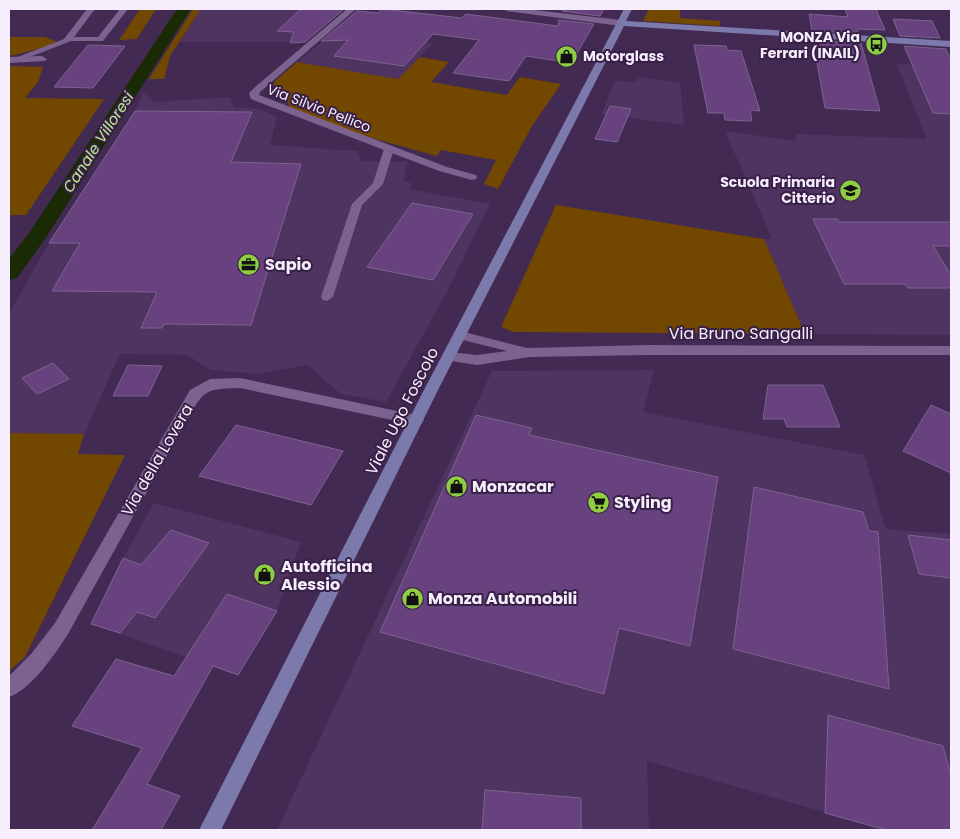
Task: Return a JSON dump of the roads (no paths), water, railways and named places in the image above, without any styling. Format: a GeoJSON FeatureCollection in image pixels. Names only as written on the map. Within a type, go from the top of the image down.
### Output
{"type":"FeatureCollection","features":[{"type":"Feature","properties":{"kind":"street","name":"Via Silvio Pellico"},"geometry":{"type":"LineString","coordinates":[[352,9],[257,90],[254,93],[254,97],[260,101],[389,149],[472,178]]}},
{"type":"Feature","properties":{"kind":"street"},"geometry":{"type":"LineString","coordinates":[[507,9],[621,23],[951,44]]}},
{"type":"Feature","properties":{"kind":"street","name":"Viale Ugo Foscolo"},"geometry":{"type":"LineString","coordinates":[[210,830],[448,356],[628,9]]}},
{"type":"Feature","properties":{"kind":"street"},"geometry":{"type":"LineString","coordinates":[[11,60],[42,59]]}},
{"type":"Feature","properties":{"kind":"street","name":"Via Bruno Sangalli"},"geometry":{"type":"LineString","coordinates":[[460,335],[530,352]]}},
{"type":"Feature","properties":{"kind":"street","name":"Via Bruno Sangalli"},"geometry":{"type":"LineString","coordinates":[[448,356],[477,360],[530,352],[648,350],[951,351]]}},
{"type":"Feature","properties":{"kind":"street","name":"Via della Lovera"},"geometry":{"type":"LineString","coordinates":[[9,688],[27,674],[46,651],[71,614],[178,421],[195,394],[210,384],[240,383],[416,420]]}},
{"type":"Feature","properties":{"kind":"lane"},"geometry":{"type":"LineString","coordinates":[[69,39],[91,9]]}},
{"type":"Feature","properties":{"kind":"lane"},"geometry":{"type":"LineString","coordinates":[[11,60],[69,39],[100,39],[124,9]]}},
{"type":"Feature","properties":{"kind":"lane"},"geometry":{"type":"LineString","coordinates":[[327,297],[357,204],[378,184],[389,149]]}},
{"type":"Feature","properties":{"kind":"waterway","name":"Canale Villoresi"},"geometry":{"type":"LineString","coordinates":[[9,273],[37,236],[184,9]]}},
{"type":"Feature","properties":{"kind":"place","name":"MONZA Via Ferrari (INAIL)"},"geometry":{"type":"Point","coordinates":[876,45]}},
{"type":"Feature","properties":{"kind":"place","name":"Motorglass"},"geometry":{"type":"Point","coordinates":[567,56]}},
{"type":"Feature","properties":{"kind":"place","name":"Scuola Primaria Citterio"},"geometry":{"type":"Point","coordinates":[851,190]}},
{"type":"Feature","properties":{"kind":"place","name":"Sapio"},"geometry":{"type":"Point","coordinates":[249,264]}},
{"type":"Feature","properties":{"kind":"place","name":"Monzacar"},"geometry":{"type":"Point","coordinates":[456,486]}},
{"type":"Feature","properties":{"kind":"place","name":"Styling"},"geometry":{"type":"Point","coordinates":[598,502]}},
{"type":"Feature","properties":{"kind":"place","name":"Autofficina Alessio"},"geometry":{"type":"Point","coordinates":[265,575]}},
{"type":"Feature","properties":{"kind":"place","name":"Monza Automobili"},"geometry":{"type":"Point","coordinates":[412,598]}}]}
